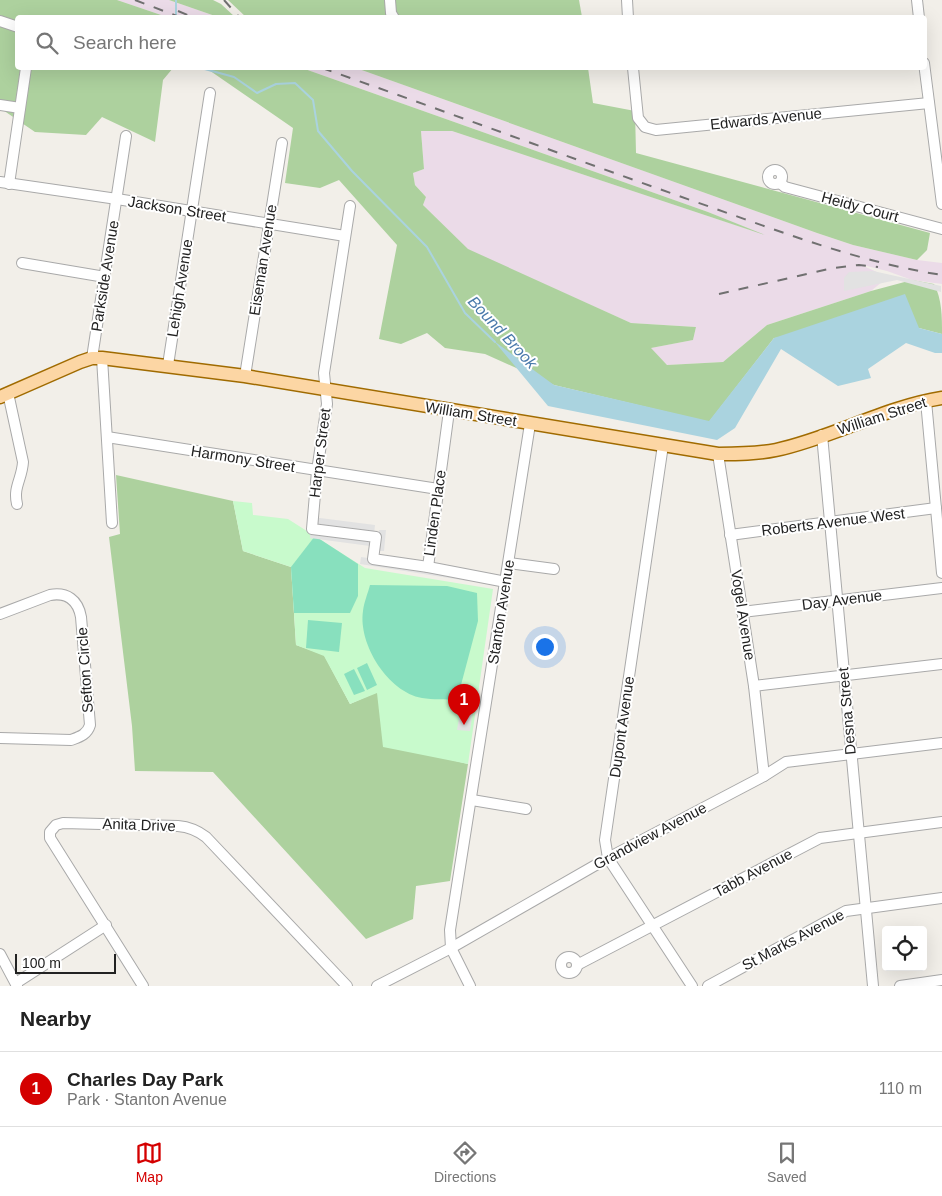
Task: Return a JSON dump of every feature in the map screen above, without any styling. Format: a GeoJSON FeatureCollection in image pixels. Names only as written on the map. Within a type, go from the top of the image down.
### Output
{"type":"FeatureCollection","features":[{"type":"Feature","properties":{"kind":"main road","name":"William Street"},"geometry":{"type":"LineString","coordinates":[[4,395],[97,358],[168,365],[244,376],[718,454],[748,454],[777,450],[926,401],[942,398]]}},
{"type":"Feature","properties":{"kind":"street"},"geometry":{"type":"LineString","coordinates":[[390,0],[392,15]]}},
{"type":"Feature","properties":{"kind":"street"},"geometry":{"type":"LineString","coordinates":[[626,0],[628,15]]}},
{"type":"Feature","properties":{"kind":"street"},"geometry":{"type":"LineString","coordinates":[[917,0],[919,15]]}},
{"type":"Feature","properties":{"kind":"street"},"geometry":{"type":"LineString","coordinates":[[0,21],[15,26]]}},
{"type":"Feature","properties":{"kind":"street"},"geometry":{"type":"LineString","coordinates":[[4,183],[20,108],[26,70]]}},
{"type":"Feature","properties":{"kind":"street","name":"Edwards Avenue"},"geometry":{"type":"LineString","coordinates":[[633,70],[638,118],[645,127],[656,130],[930,103]]}},
{"type":"Feature","properties":{"kind":"street"},"geometry":{"type":"LineString","coordinates":[[925,70],[942,204]]}},
{"type":"Feature","properties":{"kind":"street","name":"Lehigh Avenue"},"geometry":{"type":"LineString","coordinates":[[168,365],[210,93]]}},
{"type":"Feature","properties":{"kind":"street"},"geometry":{"type":"LineString","coordinates":[[0,105],[20,108]]}},
{"type":"Feature","properties":{"kind":"street","name":"Parkside Avenue"},"geometry":{"type":"LineString","coordinates":[[112,523],[107,437],[97,358],[105,277],[126,136]]}},
{"type":"Feature","properties":{"kind":"street","name":"Eiseman Avenue"},"geometry":{"type":"LineString","coordinates":[[244,376],[282,143]]}},
{"type":"Feature","properties":{"kind":"street","name":"Jackson Street"},"geometry":{"type":"LineString","coordinates":[[4,183],[117,199],[345,236]]}},
{"type":"Feature","properties":{"kind":"street","name":"Heidy Court"},"geometry":{"type":"LineString","coordinates":[[780,183],[785,187],[942,229]]}},
{"type":"Feature","properties":{"kind":"street","name":"Harper Street"},"geometry":{"type":"LineString","coordinates":[[350,206],[324,373],[327,404],[317,471],[312,529],[376,537],[373,559],[428,567]]}},
{"type":"Feature","properties":{"kind":"street"},"geometry":{"type":"LineString","coordinates":[[22,263],[105,277]]}},
{"type":"Feature","properties":{"kind":"street"},"geometry":{"type":"LineString","coordinates":[[4,395],[23,462],[22,471],[15,488],[16,504]]}},
{"type":"Feature","properties":{"kind":"street"},"geometry":{"type":"LineString","coordinates":[[926,401],[942,573]]}},
{"type":"Feature","properties":{"kind":"street","name":"Linden Place"},"geometry":{"type":"LineString","coordinates":[[450,411],[428,567],[506,582]]}},
{"type":"Feature","properties":{"kind":"street","name":"Stanton Avenue"},"geometry":{"type":"LineString","coordinates":[[451,948],[450,930],[530,424]]}},
{"type":"Feature","properties":{"kind":"street","name":"Desna Street"},"geometry":{"type":"LineString","coordinates":[[822,435],[873,986]]}},
{"type":"Feature","properties":{"kind":"street","name":"Harmony Street"},"geometry":{"type":"LineString","coordinates":[[107,437],[438,489]]}},
{"type":"Feature","properties":{"kind":"street","name":"Dupont Avenue"},"geometry":{"type":"LineString","coordinates":[[663,445],[605,840],[608,858],[692,986]]}},
{"type":"Feature","properties":{"kind":"street","name":"Vogel Avenue"},"geometry":{"type":"LineString","coordinates":[[718,454],[754,686],[764,776]]}},
{"type":"Feature","properties":{"kind":"street","name":"Roberts Avenue West"},"geometry":{"type":"LineString","coordinates":[[730,535],[936,508]]}},
{"type":"Feature","properties":{"kind":"street"},"geometry":{"type":"LineString","coordinates":[[509,563],[554,569]]}},
{"type":"Feature","properties":{"kind":"street","name":"Day Avenue"},"geometry":{"type":"LineString","coordinates":[[742,612],[942,588]]}},
{"type":"Feature","properties":{"kind":"street","name":"Sefton Circle"},"geometry":{"type":"LineString","coordinates":[[0,614],[50,595],[58,594],[72,598],[77,605],[81,617],[90,725],[88,731],[80,738],[70,740],[0,738]]}},
{"type":"Feature","properties":{"kind":"street"},"geometry":{"type":"LineString","coordinates":[[754,686],[942,664]]}},
{"type":"Feature","properties":{"kind":"street","name":"Grandview Avenue"},"geometry":{"type":"LineString","coordinates":[[377,986],[451,948],[608,858],[764,776],[786,762],[942,743]]}},
{"type":"Feature","properties":{"kind":"street"},"geometry":{"type":"LineString","coordinates":[[472,800],[526,809]]}},
{"type":"Feature","properties":{"kind":"street","name":"Tabb Avenue"},"geometry":{"type":"LineString","coordinates":[[577,965],[820,838],[942,822]]}},
{"type":"Feature","properties":{"kind":"street","name":"Anita Drive"},"geometry":{"type":"LineString","coordinates":[[144,986],[50,838],[50,832],[56,824],[189,827],[206,837],[347,986]]}},
{"type":"Feature","properties":{"kind":"street","name":"St Marks Avenue"},"geometry":{"type":"LineString","coordinates":[[708,986],[846,911],[942,898]]}},
{"type":"Feature","properties":{"kind":"street"},"geometry":{"type":"LineString","coordinates":[[0,954],[17,984],[106,925]]}},
{"type":"Feature","properties":{"kind":"street"},"geometry":{"type":"LineString","coordinates":[[451,948],[470,986]]}},
{"type":"Feature","properties":{"kind":"street"},"geometry":{"type":"LineString","coordinates":[[900,986],[942,980]]}},
{"type":"Feature","properties":{"kind":"shaded area"},"geometry":{"type":"Polygon","coordinates":[[[117,0],[169,0],[212,15],[161,15],[117,0]]]}},
{"type":"Feature","properties":{"kind":"shaded area"},"geometry":{"type":"Polygon","coordinates":[[[308,70],[362,70],[853,245],[917,260],[942,263],[942,284],[912,280],[859,264],[888,277],[871,291],[767,325],[723,362],[667,365],[650,348],[693,340],[696,327],[631,323],[468,250],[423,205],[426,197],[415,185],[413,173],[424,169],[421,131],[452,131],[756,232],[708,212],[308,70]]]}},
{"type":"Feature","properties":{"kind":"shaded area"},"geometry":{"type":"Polygon","coordinates":[[[873,271],[941,286],[941,292],[897,280],[844,291],[844,278],[849,272],[873,271]]]}},
{"type":"Feature","properties":{"kind":"shaded area"},"geometry":{"type":"Polygon","coordinates":[[[312,517],[375,525],[374,534],[379,534],[379,530],[386,530],[384,551],[369,551],[370,546],[310,538],[312,517]]]}},
{"type":"Feature","properties":{"kind":"shaded area"},"geometry":{"type":"Polygon","coordinates":[[[361,557],[469,573],[468,581],[360,564],[361,557]]]}},
{"type":"Feature","properties":{"kind":"shaded area"},"geometry":{"type":"Polygon","coordinates":[[[463,695],[475,695],[470,731],[457,730],[463,695]]]}},
{"type":"Feature","properties":{"kind":"green space"},"geometry":{"type":"Polygon","coordinates":[[[0,0],[117,0],[161,15],[15,15],[15,70],[171,70],[163,80],[155,142],[102,117],[86,135],[35,132],[0,108],[0,0]]]}},
{"type":"Feature","properties":{"kind":"green space"},"geometry":{"type":"Polygon","coordinates":[[[169,0],[213,0],[221,4],[233,15],[212,15],[169,0]]]}},
{"type":"Feature","properties":{"kind":"green space"},"geometry":{"type":"Polygon","coordinates":[[[228,0],[579,0],[582,15],[244,15],[228,0]]]}},
{"type":"Feature","properties":{"kind":"green space"},"geometry":{"type":"Polygon","coordinates":[[[209,70],[308,70],[708,212],[765,235],[452,131],[421,131],[424,169],[413,173],[415,185],[426,197],[423,205],[468,249],[631,323],[696,327],[693,340],[651,348],[667,365],[723,362],[767,325],[871,291],[912,280],[934,284],[940,302],[942,334],[919,328],[774,338],[709,422],[554,385],[485,354],[445,348],[427,333],[401,344],[379,339],[397,245],[339,180],[320,188],[285,183],[293,128],[209,70]]]}},
{"type":"Feature","properties":{"kind":"green space"},"geometry":{"type":"Polygon","coordinates":[[[362,70],[588,70],[593,103],[635,111],[636,153],[930,233],[927,250],[917,260],[853,245],[362,70]]]}},
{"type":"Feature","properties":{"kind":"green space"},"geometry":{"type":"Polygon","coordinates":[[[116,475],[233,501],[243,551],[291,567],[296,645],[324,655],[350,704],[377,692],[439,757],[468,764],[450,881],[416,886],[413,919],[366,939],[213,772],[135,771],[132,726],[109,537],[120,534],[116,475]]]}},
{"type":"Feature","properties":{"kind":"green space"},"geometry":{"type":"Polygon","coordinates":[[[233,501],[252,503],[253,515],[288,519],[365,568],[493,589],[468,764],[383,747],[377,693],[350,704],[324,656],[296,645],[291,567],[243,551],[233,501]]]}},
{"type":"Feature","properties":{"kind":"green space"},"geometry":{"type":"Polygon","coordinates":[[[315,536],[358,564],[358,596],[350,613],[294,613],[291,567],[315,536]]]}},
{"type":"Feature","properties":{"kind":"green space"},"geometry":{"type":"Polygon","coordinates":[[[370,585],[447,586],[477,593],[478,621],[457,700],[426,699],[409,694],[387,677],[378,665],[365,638],[363,624],[364,608],[370,585]]]}},
{"type":"Feature","properties":{"kind":"green space"},"geometry":{"type":"Polygon","coordinates":[[[308,620],[342,623],[339,652],[306,648],[308,620]]]}},
{"type":"Feature","properties":{"kind":"green space"},"geometry":{"type":"Polygon","coordinates":[[[367,663],[377,685],[367,690],[357,668],[367,663]]]}},
{"type":"Feature","properties":{"kind":"green space"},"geometry":{"type":"Polygon","coordinates":[[[354,669],[365,691],[354,695],[344,674],[354,669]]]}},
{"type":"Feature","properties":{"kind":"water"},"geometry":{"type":"Polygon","coordinates":[[[905,294],[919,328],[942,334],[942,353],[935,353],[906,343],[868,369],[871,378],[838,386],[781,349],[735,428],[717,440],[548,406],[494,341],[554,385],[709,421],[774,338],[905,294]]]}},
{"type":"Feature","properties":{"kind":"waterway","name":"Bound Brook"},"geometry":{"type":"LineString","coordinates":[[176,0],[176,15]]}},
{"type":"Feature","properties":{"kind":"waterway","name":"Bound Brook"},"geometry":{"type":"LineString","coordinates":[[208,70],[234,77],[257,93],[276,84],[295,83],[313,100],[318,131],[352,171],[427,247],[465,313],[495,342]]}},
{"type":"Feature","properties":{"kind":"railway"},"geometry":{"type":"LineString","coordinates":[[135,0],[174,15]]}},
{"type":"Feature","properties":{"kind":"railway"},"geometry":{"type":"LineString","coordinates":[[224,0],[237,15]]}},
{"type":"Feature","properties":{"kind":"railway"},"geometry":{"type":"LineString","coordinates":[[178,11],[188,15]]}},
{"type":"Feature","properties":{"kind":"railway"},"geometry":{"type":"LineString","coordinates":[[328,70],[787,234],[848,254],[942,275]]}},
{"type":"Feature","properties":{"kind":"railway"},"geometry":{"type":"LineString","coordinates":[[719,294],[833,268],[859,265],[878,267]]}},
{"type":"Feature","properties":{"kind":"place","name":"Charles Day Park"},"geometry":{"type":"Point","coordinates":[464,725]}}]}
